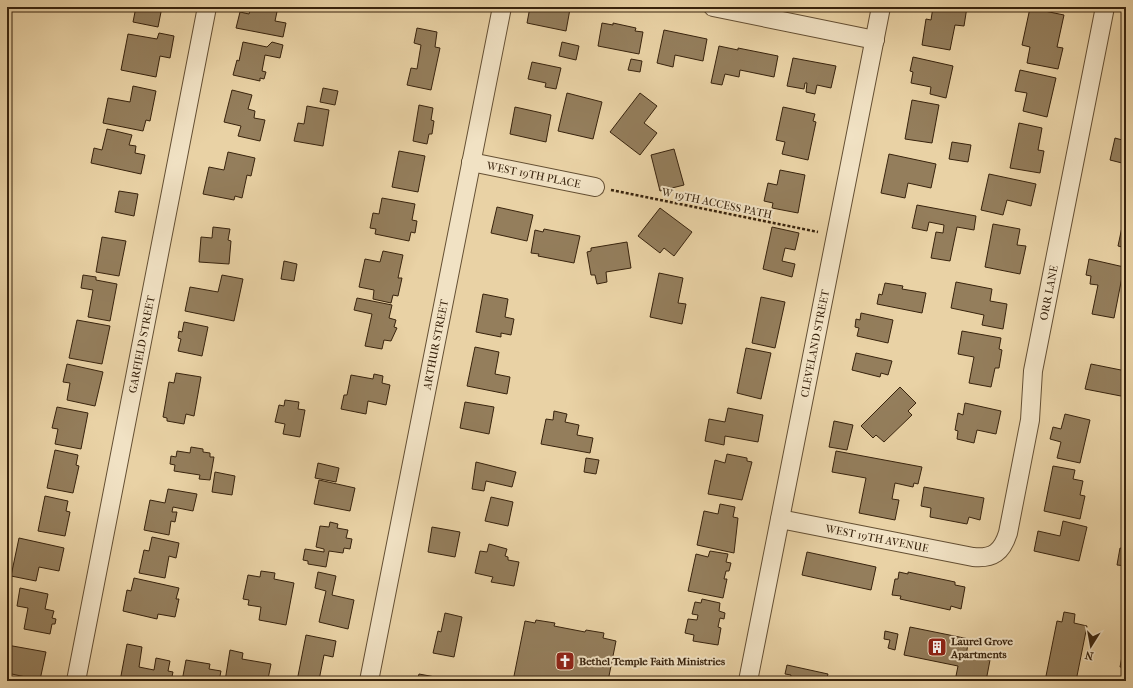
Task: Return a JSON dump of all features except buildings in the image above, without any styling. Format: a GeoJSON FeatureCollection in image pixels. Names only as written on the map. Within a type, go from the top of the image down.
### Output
{"type":"FeatureCollection","features":[{"type":"Feature","properties":{"kind":"street","name":"GARFIELD STREET"},"geometry":{"type":"LineString","coordinates":[[76,681],[207,7]]}},
{"type":"Feature","properties":{"kind":"street","name":"ARTHUR STREET"},"geometry":{"type":"LineString","coordinates":[[369,681],[502,7]]}},
{"type":"Feature","properties":{"kind":"street"},"geometry":{"type":"LineString","coordinates":[[713,7],[875,40]]}},
{"type":"Feature","properties":{"kind":"street","name":"CLEVELAND STREET"},"geometry":{"type":"LineString","coordinates":[[748,681],[881,7]]}},
{"type":"Feature","properties":{"kind":"street","name":"ORR LANE"},"geometry":{"type":"LineString","coordinates":[[973,557],[989,557],[996,554],[1004,545],[1008,533],[1030,420],[1034,371],[1104,7]]}},
{"type":"Feature","properties":{"kind":"street","name":"WEST 19TH PLACE"},"geometry":{"type":"LineString","coordinates":[[471,162],[595,187]]}},
{"type":"Feature","properties":{"kind":"street","name":"WEST 19TH AVENUE"},"geometry":{"type":"LineString","coordinates":[[780,519],[973,557]]}},
{"type":"Feature","properties":{"kind":"path","name":"W 19TH ACCESS PATH"},"geometry":{"type":"LineString","coordinates":[[595,187],[628,192],[836,236]]}},
{"type":"Feature","properties":{"kind":"place","name":"Laurel Grove Apartments"},"geometry":{"type":"Point","coordinates":[937,647]}},
{"type":"Feature","properties":{"kind":"place","name":"Bethel Temple Faith Ministries"},"geometry":{"type":"Point","coordinates":[565,661]}}]}
